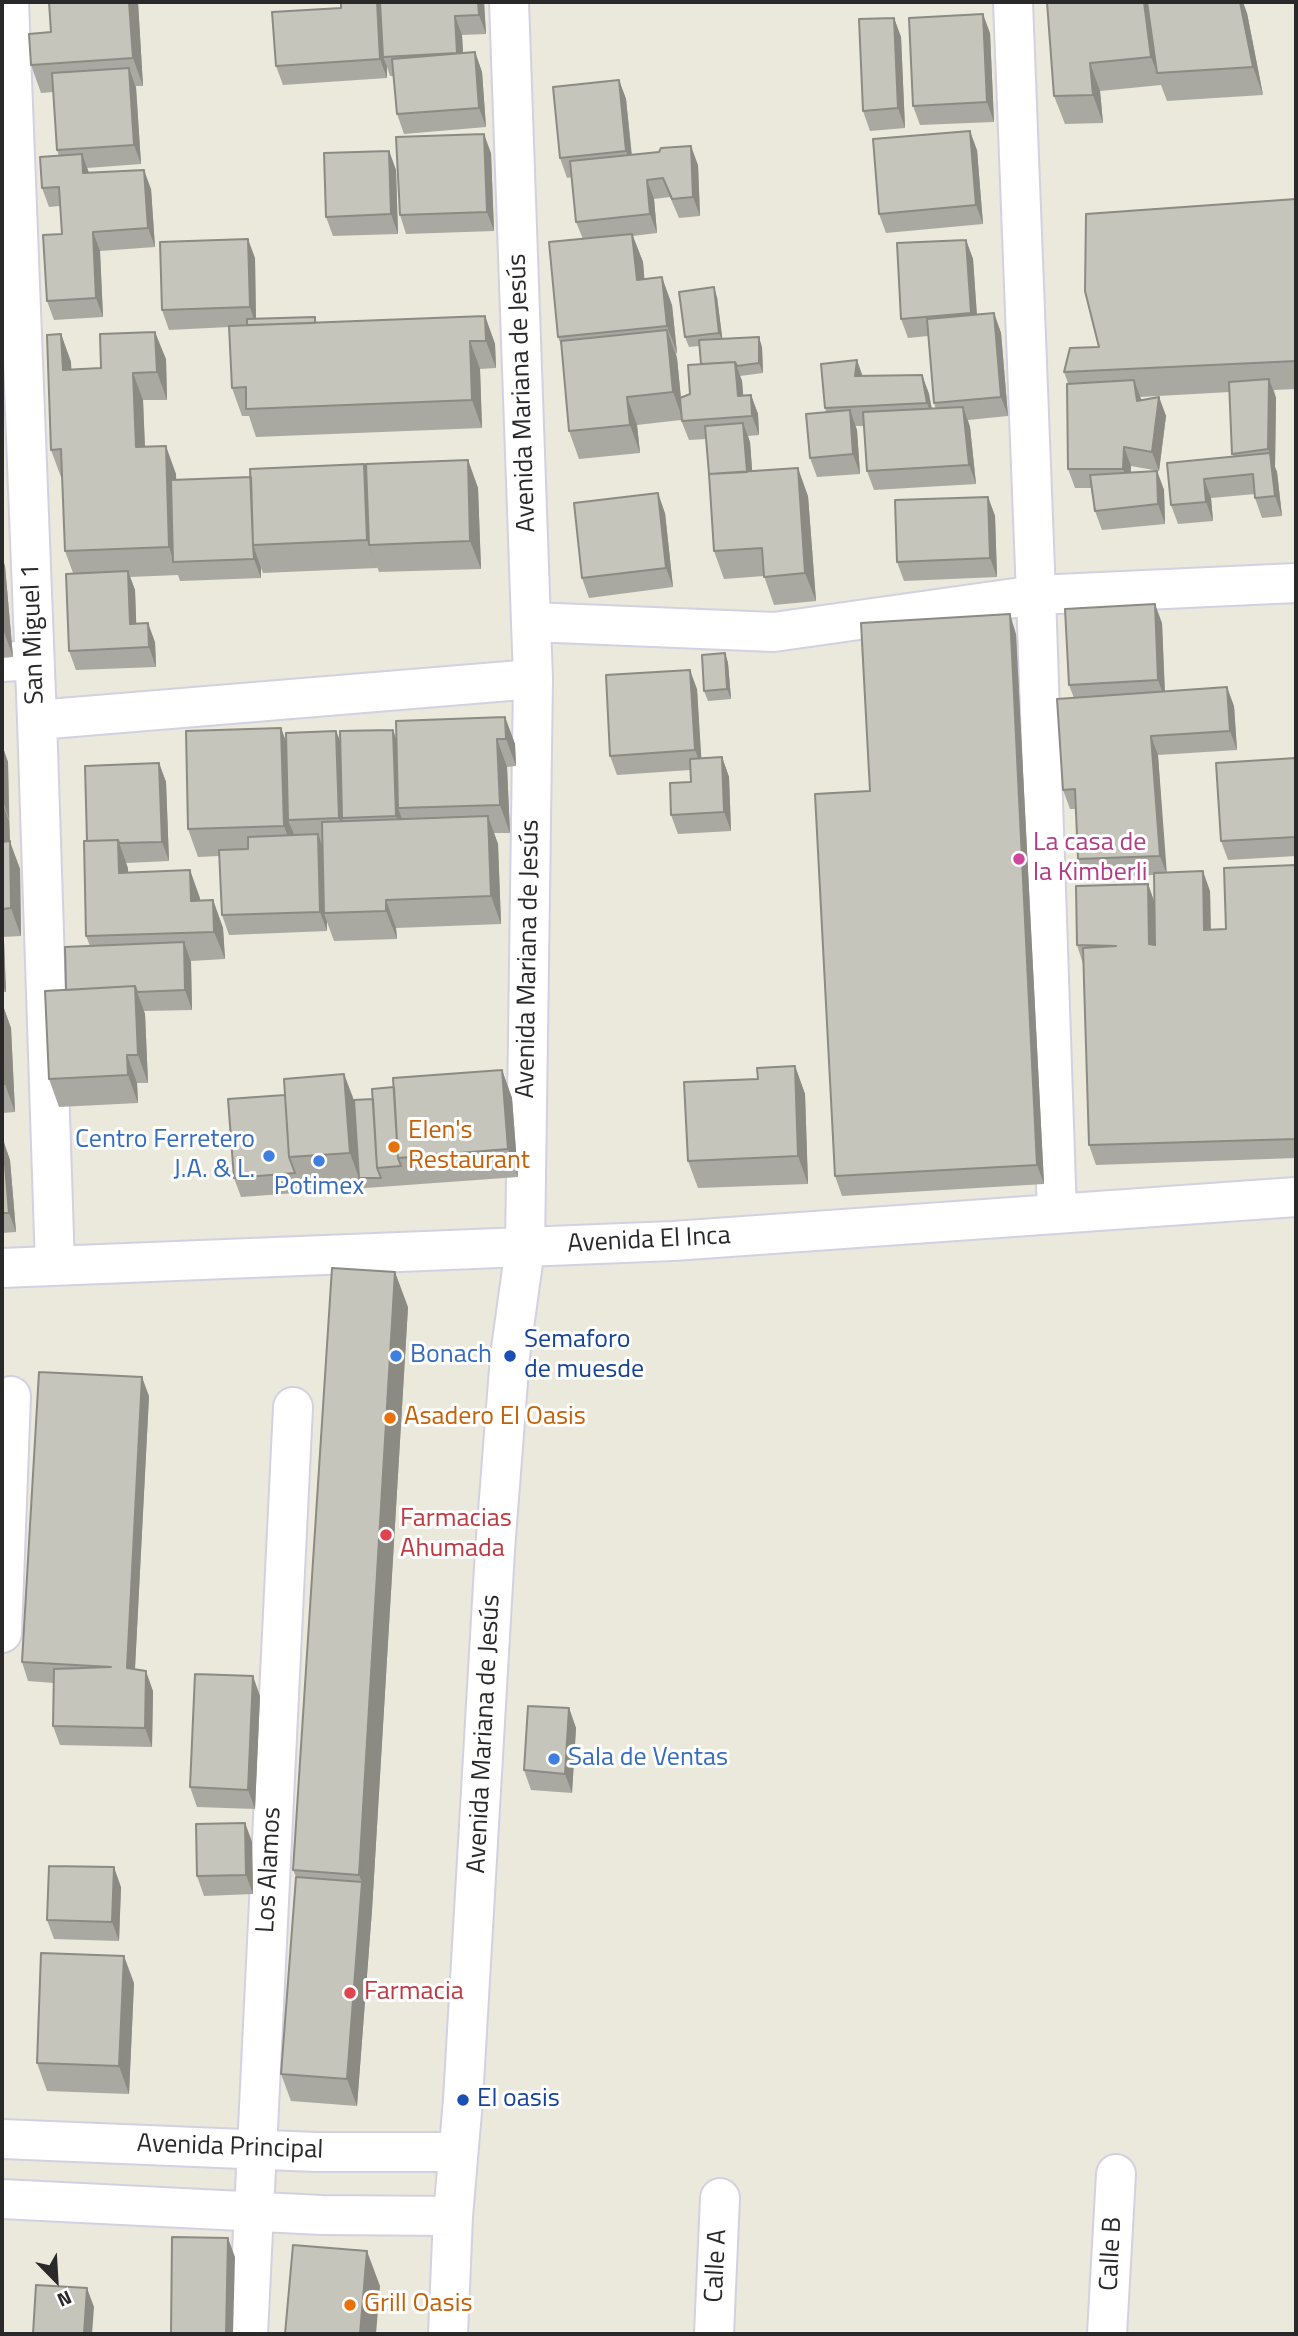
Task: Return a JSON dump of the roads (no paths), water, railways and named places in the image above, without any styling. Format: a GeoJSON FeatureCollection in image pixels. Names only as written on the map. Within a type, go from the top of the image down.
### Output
{"type":"FeatureCollection","features":[{"type":"Feature","properties":{"kind":"street","name":"San Miguel 1"},"geometry":{"type":"LineString","coordinates":[[9,2],[18,661],[37,720],[55,1266]]}},
{"type":"Feature","properties":{"kind":"street","name":"Avenida Mariana de Jesús"},"geometry":{"type":"LineString","coordinates":[[448,2334],[495,1550],[510,1356],[525,1248],[533,679],[509,2]]}},
{"type":"Feature","properties":{"kind":"street"},"geometry":{"type":"LineString","coordinates":[[1013,2],[1057,1214]]}},
{"type":"Feature","properties":{"kind":"street"},"geometry":{"type":"LineString","coordinates":[[532,622],[774,632],[1036,595],[1296,583]]}},
{"type":"Feature","properties":{"kind":"street"},"geometry":{"type":"LineString","coordinates":[[37,720],[533,679]]}},
{"type":"Feature","properties":{"kind":"street","name":"Avenida El Inca"},"geometry":{"type":"LineString","coordinates":[[2,1268],[686,1240],[1296,1197]]}},
{"type":"Feature","properties":{"kind":"street"},"geometry":{"type":"LineString","coordinates":[[2,1633],[11,1396]]}},
{"type":"Feature","properties":{"kind":"street","name":"Los Alamos"},"geometry":{"type":"LineString","coordinates":[[248,2334],[293,1407]]}},
{"type":"Feature","properties":{"kind":"street","name":"Avenida Principal"},"geometry":{"type":"LineString","coordinates":[[2,2139],[316,2152],[458,2152]]}},
{"type":"Feature","properties":{"kind":"street","name":"Calle B"},"geometry":{"type":"LineString","coordinates":[[1107,2334],[1116,2174]]}},
{"type":"Feature","properties":{"kind":"street","name":"Calle A"},"geometry":{"type":"LineString","coordinates":[[714,2334],[720,2197]]}},
{"type":"Feature","properties":{"kind":"street"},"geometry":{"type":"LineString","coordinates":[[2,2199],[322,2215],[453,2216]]}},
{"type":"Feature","properties":{"kind":"place","name":"La casa de la Kimberli"},"geometry":{"type":"Point","coordinates":[1019,859]}},
{"type":"Feature","properties":{"kind":"place","name":"Elen's Restaurant"},"geometry":{"type":"Point","coordinates":[394,1147]}},
{"type":"Feature","properties":{"kind":"place","name":"Centro Ferretero J.A. & L."},"geometry":{"type":"Point","coordinates":[269,1156]}},
{"type":"Feature","properties":{"kind":"place","name":"Potimex"},"geometry":{"type":"Point","coordinates":[319,1161]}},
{"type":"Feature","properties":{"kind":"place","name":"Bonach"},"geometry":{"type":"Point","coordinates":[396,1356]}},
{"type":"Feature","properties":{"kind":"place","name":"Semaforo de muesde"},"geometry":{"type":"Point","coordinates":[510,1356]}},
{"type":"Feature","properties":{"kind":"place","name":"Asadero El Oasis"},"geometry":{"type":"Point","coordinates":[390,1418]}},
{"type":"Feature","properties":{"kind":"place","name":"Farmacias Ahumada"},"geometry":{"type":"Point","coordinates":[386,1535]}},
{"type":"Feature","properties":{"kind":"place","name":"Sala de Ventas"},"geometry":{"type":"Point","coordinates":[554,1759]}},
{"type":"Feature","properties":{"kind":"place","name":"Farmacia"},"geometry":{"type":"Point","coordinates":[350,1993]}},
{"type":"Feature","properties":{"kind":"place","name":"El oasis"},"geometry":{"type":"Point","coordinates":[463,2100]}},
{"type":"Feature","properties":{"kind":"place","name":"Grill Oasis"},"geometry":{"type":"Point","coordinates":[350,2305]}}]}
